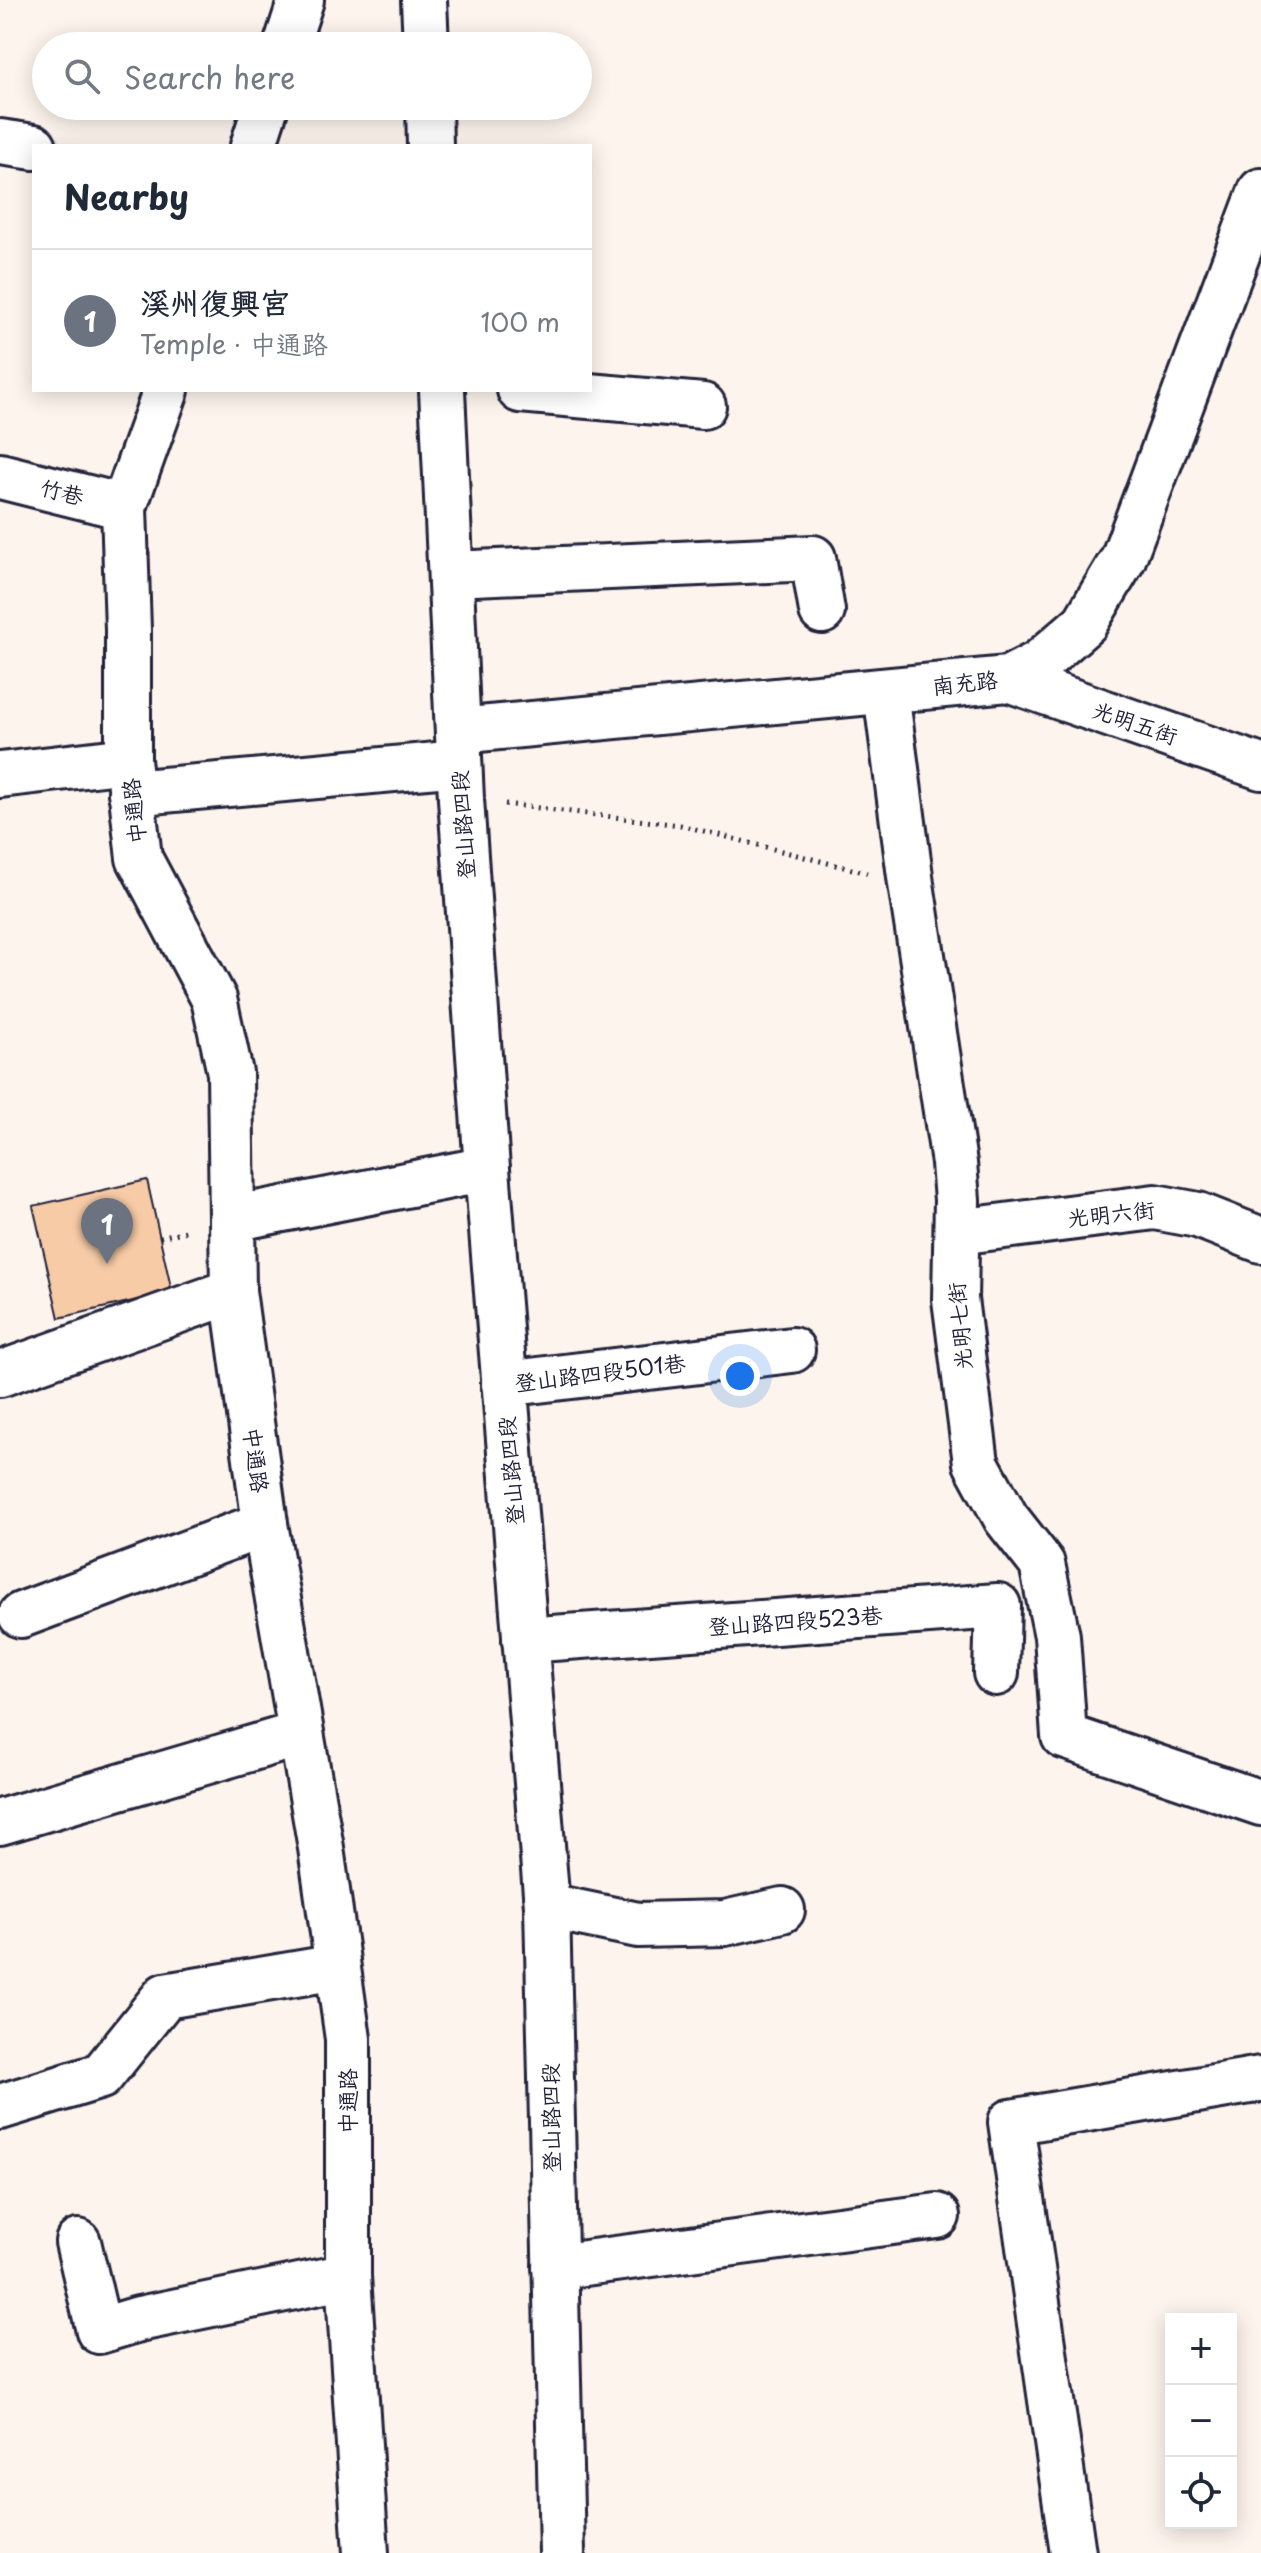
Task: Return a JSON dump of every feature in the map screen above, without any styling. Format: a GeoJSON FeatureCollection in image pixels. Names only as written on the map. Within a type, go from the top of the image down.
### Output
{"type":"FeatureCollection","features":[{"type":"Feature","properties":{"kind":"street"},"geometry":{"type":"LineString","coordinates":[[291,32],[301,0]]}},
{"type":"Feature","properties":{"kind":"street"},"geometry":{"type":"LineString","coordinates":[[424,0],[425,32]]}},
{"type":"Feature","properties":{"kind":"street"},"geometry":{"type":"LineString","coordinates":[[254,144],[261,120]]}},
{"type":"Feature","properties":{"kind":"street"},"geometry":{"type":"LineString","coordinates":[[429,120],[430,144]]}},
{"type":"Feature","properties":{"kind":"street"},"geometry":{"type":"LineString","coordinates":[[0,142],[32,147]]}},
{"type":"Feature","properties":{"kind":"street","name":"南充路"},"geometry":{"type":"LineString","coordinates":[[0,775],[130,777],[459,764],[849,693],[1008,679],[1039,663],[1085,623],[1123,559],[1261,191]]}},
{"type":"Feature","properties":{"kind":"street","name":"中通路"},"geometry":{"type":"LineString","coordinates":[[165,392],[124,507],[130,777],[139,858],[214,999],[230,1073],[212,1224],[233,1291],[265,1524],[321,1848],[348,2039],[348,2276],[366,2553]]}},
{"type":"Feature","properties":{"kind":"street","name":"登山路四段"},"geometry":{"type":"LineString","coordinates":[[442,392],[459,764],[487,1169],[547,1906],[562,2553]]}},
{"type":"Feature","properties":{"kind":"street"},"geometry":{"type":"LineString","coordinates":[[543,392],[703,406]]}},
{"type":"Feature","properties":{"kind":"street","name":"竹巷"},"geometry":{"type":"LineString","coordinates":[[0,476],[124,507]]}},
{"type":"Feature","properties":{"kind":"street"},"geometry":{"type":"LineString","coordinates":[[451,574],[813,558],[822,611]]}},
{"type":"Feature","properties":{"kind":"street","name":"光明五街"},"geometry":{"type":"LineString","coordinates":[[1008,679],[1261,767]]}},
{"type":"Feature","properties":{"kind":"street","name":"光明七街"},"geometry":{"type":"LineString","coordinates":[[886,692],[911,884],[954,1163],[957,1232],[955,1299],[976,1463],[1006,1518],[1042,1564],[1057,1636],[1064,1736],[1261,1803]]}},
{"type":"Feature","properties":{"kind":"street"},"geometry":{"type":"LineString","coordinates":[[212,1224],[487,1169]]}},
{"type":"Feature","properties":{"kind":"street","name":"光明六街"},"geometry":{"type":"LineString","coordinates":[[957,1232],[1155,1207],[1198,1215],[1261,1240]]}},
{"type":"Feature","properties":{"kind":"street"},"geometry":{"type":"LineString","coordinates":[[0,1374],[233,1291]]}},
{"type":"Feature","properties":{"kind":"street","name":"登山路四段501巷"},"geometry":{"type":"LineString","coordinates":[[504,1384],[792,1350]]}},
{"type":"Feature","properties":{"kind":"street"},"geometry":{"type":"LineString","coordinates":[[21,1615],[265,1524]]}},
{"type":"Feature","properties":{"kind":"street","name":"登山路四段523巷"},"geometry":{"type":"LineString","coordinates":[[525,1640],[998,1606],[996,1673]]}},
{"type":"Feature","properties":{"kind":"street"},"geometry":{"type":"LineString","coordinates":[[0,1822],[300,1734]]}},
{"type":"Feature","properties":{"kind":"street"},"geometry":{"type":"LineString","coordinates":[[547,1906],[638,1925],[725,1923],[782,1910]]}},
{"type":"Feature","properties":{"kind":"street"},"geometry":{"type":"LineString","coordinates":[[0,2107],[101,2076],[165,1996],[337,1967]]}},
{"type":"Feature","properties":{"kind":"street"},"geometry":{"type":"LineString","coordinates":[[1073,2553],[1011,2122],[1261,2079]]}},
{"type":"Feature","properties":{"kind":"street"},"geometry":{"type":"LineString","coordinates":[[555,2267],[937,2216]]}},
{"type":"Feature","properties":{"kind":"street"},"geometry":{"type":"LineString","coordinates":[[78,2242],[99,2331],[139,2319],[348,2276]]}},
{"type":"Feature","properties":{"kind":"path"},"geometry":{"type":"LineString","coordinates":[[459,764],[911,884]]}},
{"type":"Feature","properties":{"kind":"path"},"geometry":{"type":"LineString","coordinates":[[160,1237],[212,1224]]}},
{"type":"Feature","properties":{"kind":"building"},"geometry":{"type":"Polygon","coordinates":[[[147,1180],[172,1292],[59,1318],[33,1206],[147,1180]]]}},
{"type":"Feature","properties":{"kind":"place","name":"溪州復興宮"},"geometry":{"type":"Point","coordinates":[107,1264]}}]}
